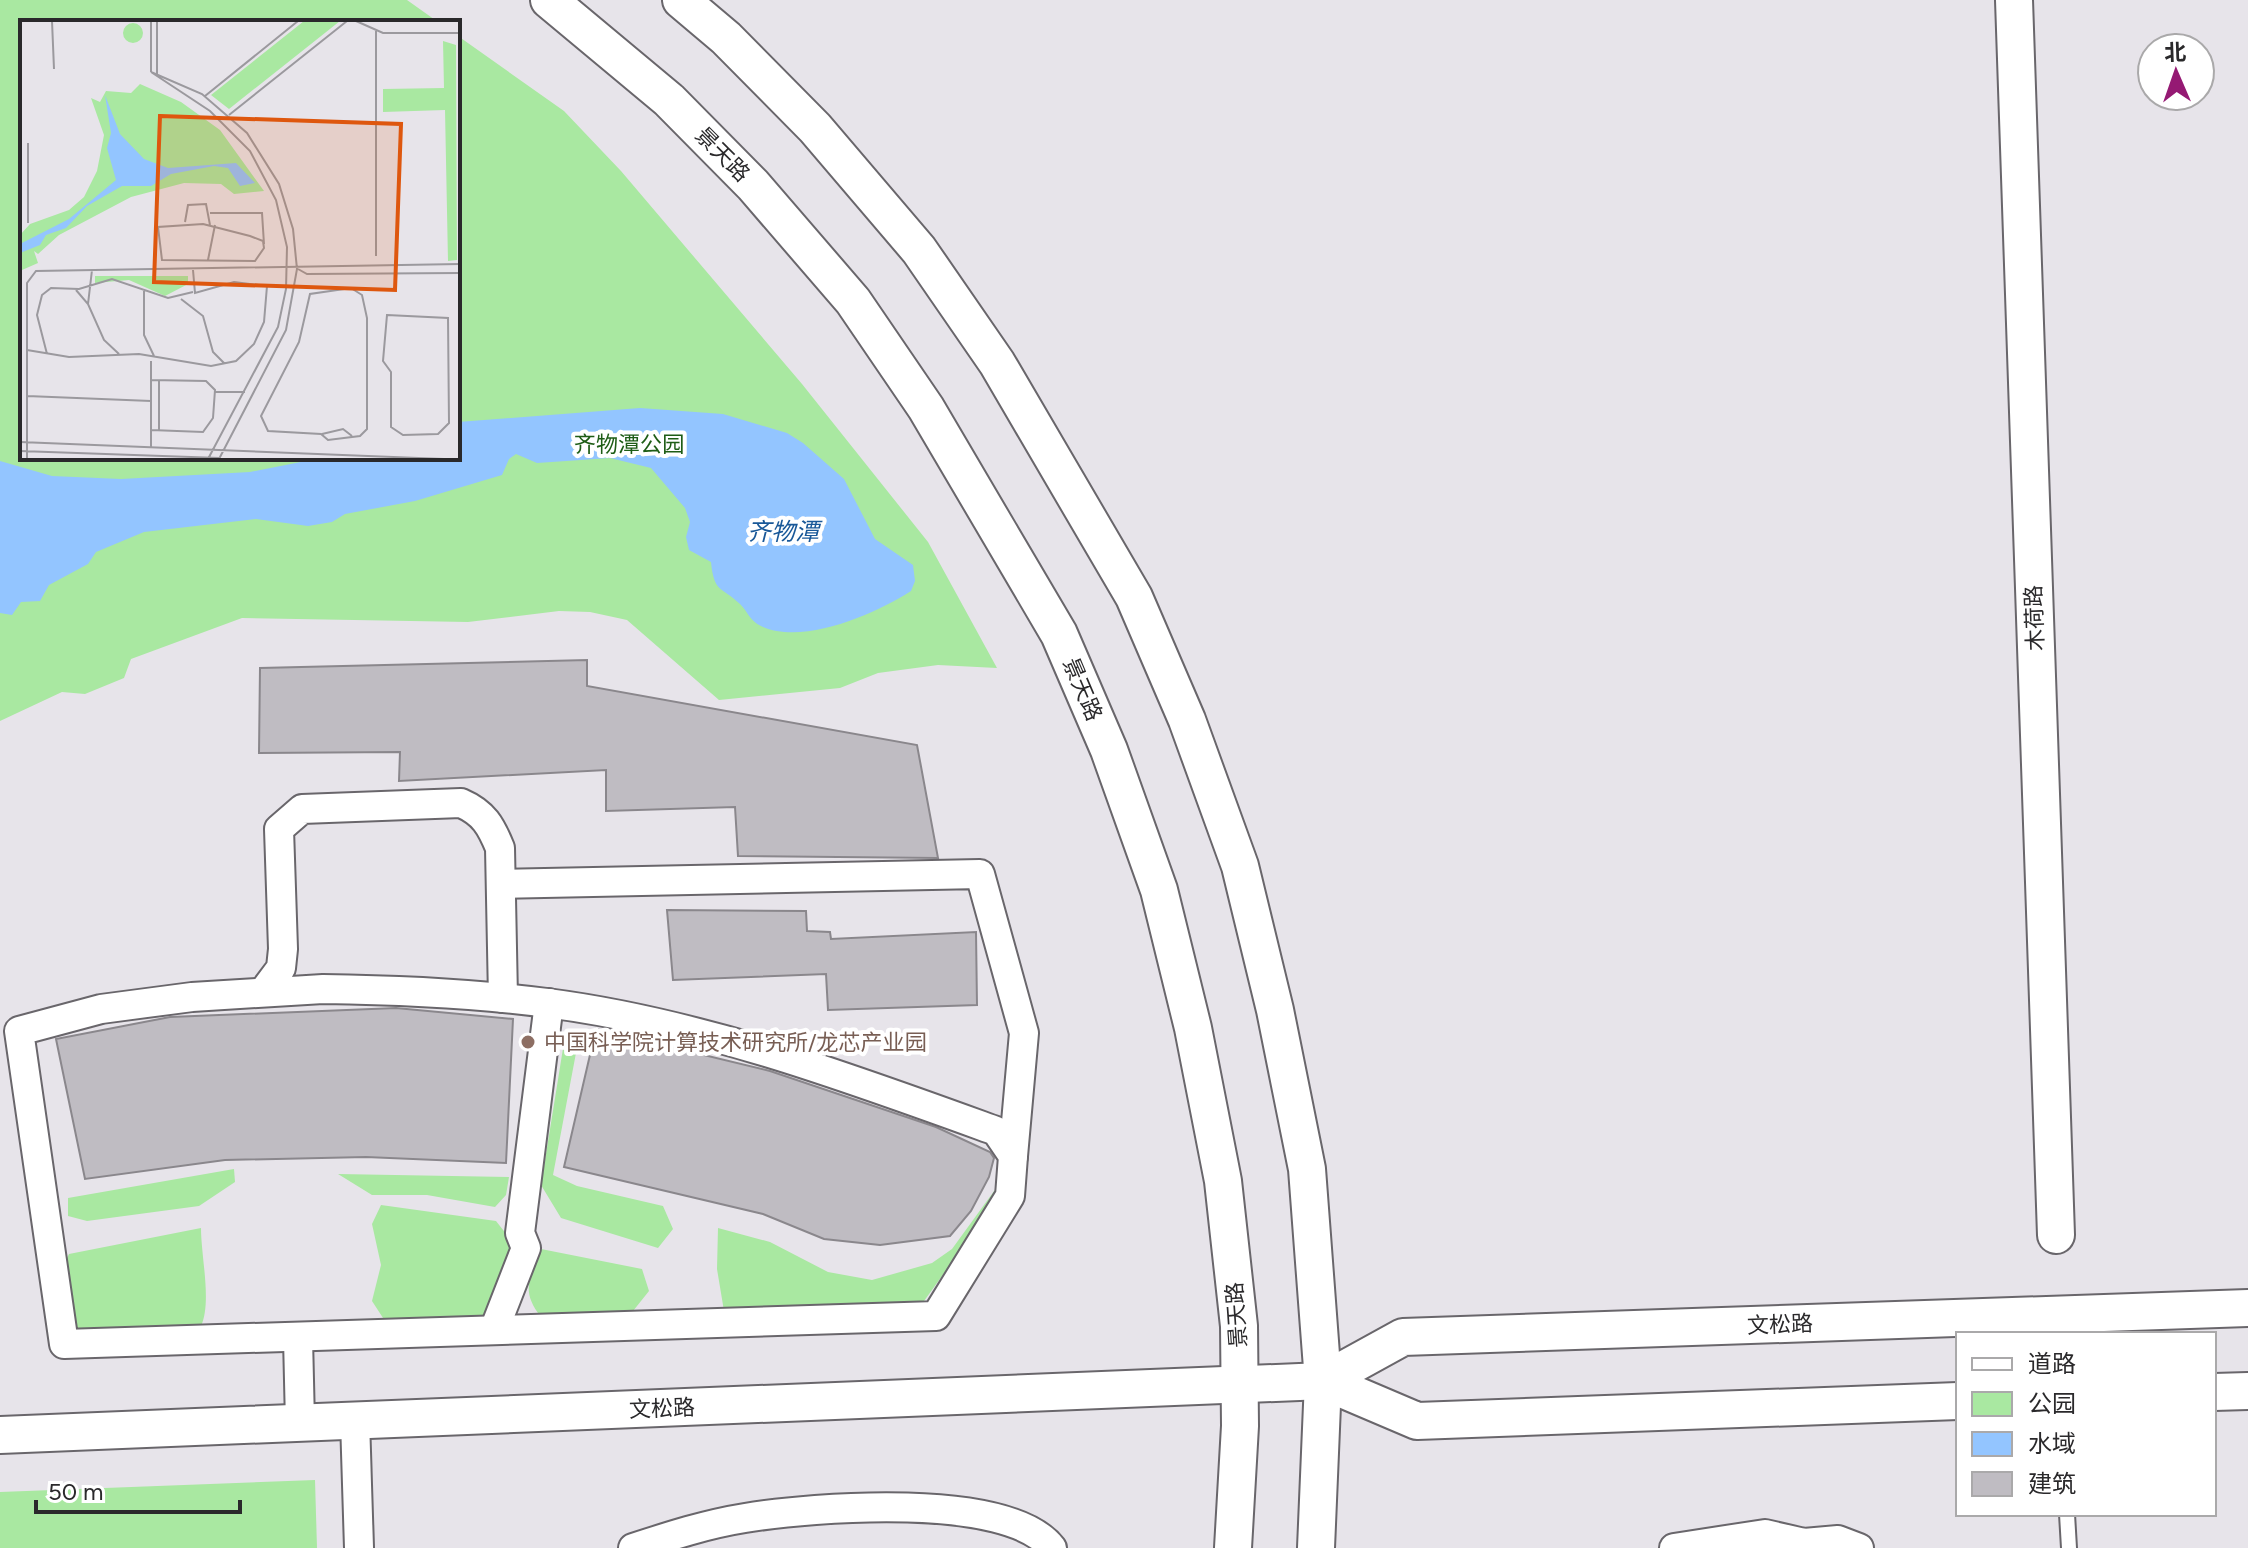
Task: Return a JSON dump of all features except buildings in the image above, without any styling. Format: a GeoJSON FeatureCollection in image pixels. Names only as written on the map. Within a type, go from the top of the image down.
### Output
{"type":"FeatureCollection","features":[{"type":"Feature","properties":{"kind":"street","name":"景天路"},"geometry":{"type":"LineString","coordinates":[[549,0],[669,100],[753,185],[853,301],[926,408],[1059,634],[1109,750],[1159,890],[1189,1012],[1223,1181],[1239,1326],[1240,1384],[1233,1548]]}},
{"type":"Feature","properties":{"kind":"street"},"geometry":{"type":"LineString","coordinates":[[681,0],[726,38],[815,128],[919,250],[997,363],[1134,597],[1187,720],[1240,866],[1271,995],[1307,1169],[1323,1381],[1316,1548]]}},
{"type":"Feature","properties":{"kind":"street","name":"木荷路"},"geometry":{"type":"LineString","coordinates":[[2014,0],[2056,1235]]}},
{"type":"Feature","properties":{"kind":"street"},"geometry":{"type":"LineString","coordinates":[[263,992],[281,968],[283,949],[279,829],[302,809],[461,803],[478,810],[492,828],[500,848],[503,998]]}},
{"type":"Feature","properties":{"kind":"street"},"geometry":{"type":"LineString","coordinates":[[501,884],[980,874],[1024,1033],[1010,1196],[936,1316],[64,1344],[19,1031],[101,1009],[192,997],[263,992],[432,991],[549,1003],[624,1016],[808,1063],[996,1131],[1013,1156]]}},
{"type":"Feature","properties":{"kind":"street"},"geometry":{"type":"LineString","coordinates":[[494,1330],[526,1248],[520,1233],[549,1003]]}},
{"type":"Feature","properties":{"kind":"street","name":"文松路"},"geometry":{"type":"LineString","coordinates":[[1323,1381],[1403,1337],[2248,1308]]}},
{"type":"Feature","properties":{"kind":"street"},"geometry":{"type":"LineString","coordinates":[[298,1338],[300,1423]]}},
{"type":"Feature","properties":{"kind":"street","name":"文松路"},"geometry":{"type":"LineString","coordinates":[[0,1435],[1323,1381],[1417,1421],[1956,1401]]}},
{"type":"Feature","properties":{"kind":"street"},"geometry":{"type":"LineString","coordinates":[[2216,1392],[2248,1391]]}},
{"type":"Feature","properties":{"kind":"street"},"geometry":{"type":"LineString","coordinates":[[355,1420],[359,1548]]}},
{"type":"Feature","properties":{"kind":"street"},"geometry":{"type":"LineString","coordinates":[[633,1548],[744,1518],[808,1510],[876,1508],[994,1517],[1028,1527],[1043,1536],[1052,1548]]}},
{"type":"Feature","properties":{"kind":"street"},"geometry":{"type":"LineString","coordinates":[[1674,1548],[1765,1534],[1804,1543],[1838,1540],[1859,1548]]}},
{"type":"Feature","properties":{"kind":"lane"},"geometry":{"type":"LineString","coordinates":[[2067,1516],[2069,1548]]}},
{"type":"Feature","properties":{"kind":"green space","name":"齐物潭公园"},"geometry":{"type":"Polygon","coordinates":[[[0,0],[407,0],[435,20],[20,20],[20,460],[460,460],[460,37],[564,111],[621,171],[802,384],[928,542],[997,668],[938,665],[878,673],[840,688],[719,700],[627,620],[590,612],[559,611],[468,622],[242,618],[131,659],[124,678],[85,694],[62,692],[0,721],[0,0]]]}},
{"type":"Feature","properties":{"kind":"green space"},"geometry":{"type":"Polygon","coordinates":[[[565,1036],[579,1037],[553,1175],[577,1186],[663,1206],[673,1229],[658,1248],[561,1218],[541,1185],[565,1036]]]}},
{"type":"Feature","properties":{"kind":"green space"},"geometry":{"type":"Polygon","coordinates":[[[234,1169],[235,1182],[199,1206],[87,1221],[68,1216],[68,1198],[234,1169]]]}},
{"type":"Feature","properties":{"kind":"green space"},"geometry":{"type":"Polygon","coordinates":[[[338,1174],[509,1177],[506,1195],[495,1207],[427,1195],[372,1195],[338,1174]]]}},
{"type":"Feature","properties":{"kind":"green space"},"geometry":{"type":"Polygon","coordinates":[[[997,1187],[994,1204],[924,1301],[724,1311],[717,1269],[718,1228],[770,1242],[828,1272],[872,1280],[932,1263],[952,1249],[997,1187]]]}},
{"type":"Feature","properties":{"kind":"green space"},"geometry":{"type":"Polygon","coordinates":[[[381,1205],[496,1221],[511,1240],[506,1292],[491,1315],[385,1321],[372,1301],[381,1265],[372,1224],[381,1205]]]}},
{"type":"Feature","properties":{"kind":"green space"},"geometry":{"type":"Polygon","coordinates":[[[201,1228],[206,1305],[201,1326],[77,1332],[61,1270],[69,1254],[201,1228]]]}},
{"type":"Feature","properties":{"kind":"green space"},"geometry":{"type":"Polygon","coordinates":[[[541,1249],[642,1269],[649,1291],[633,1311],[541,1317],[531,1299],[529,1284],[541,1249]]]}},
{"type":"Feature","properties":{"kind":"green space"},"geometry":{"type":"Polygon","coordinates":[[[315,1480],[317,1548],[0,1548],[0,1492],[315,1480]]]}},
{"type":"Feature","properties":{"kind":"water","name":"齐物潭"},"geometry":{"type":"Polygon","coordinates":[[[640,408],[723,414],[787,433],[844,479],[875,539],[913,565],[915,581],[911,591],[838,625],[797,632],[761,626],[716,584],[711,562],[689,550],[686,537],[690,522],[685,508],[651,468],[610,458],[537,463],[516,454],[509,459],[502,475],[415,501],[345,514],[332,522],[308,526],[256,519],[144,532],[96,552],[88,564],[49,585],[40,601],[21,602],[12,615],[0,613],[0,461],[52,476],[121,479],[250,472],[311,460],[460,460],[460,422],[640,408]]]}},
{"type":"Feature","properties":{"kind":"place","name":"中国科学院计算技术研究所/龙芯产业园"},"geometry":{"type":"Point","coordinates":[528,1042]}}]}
